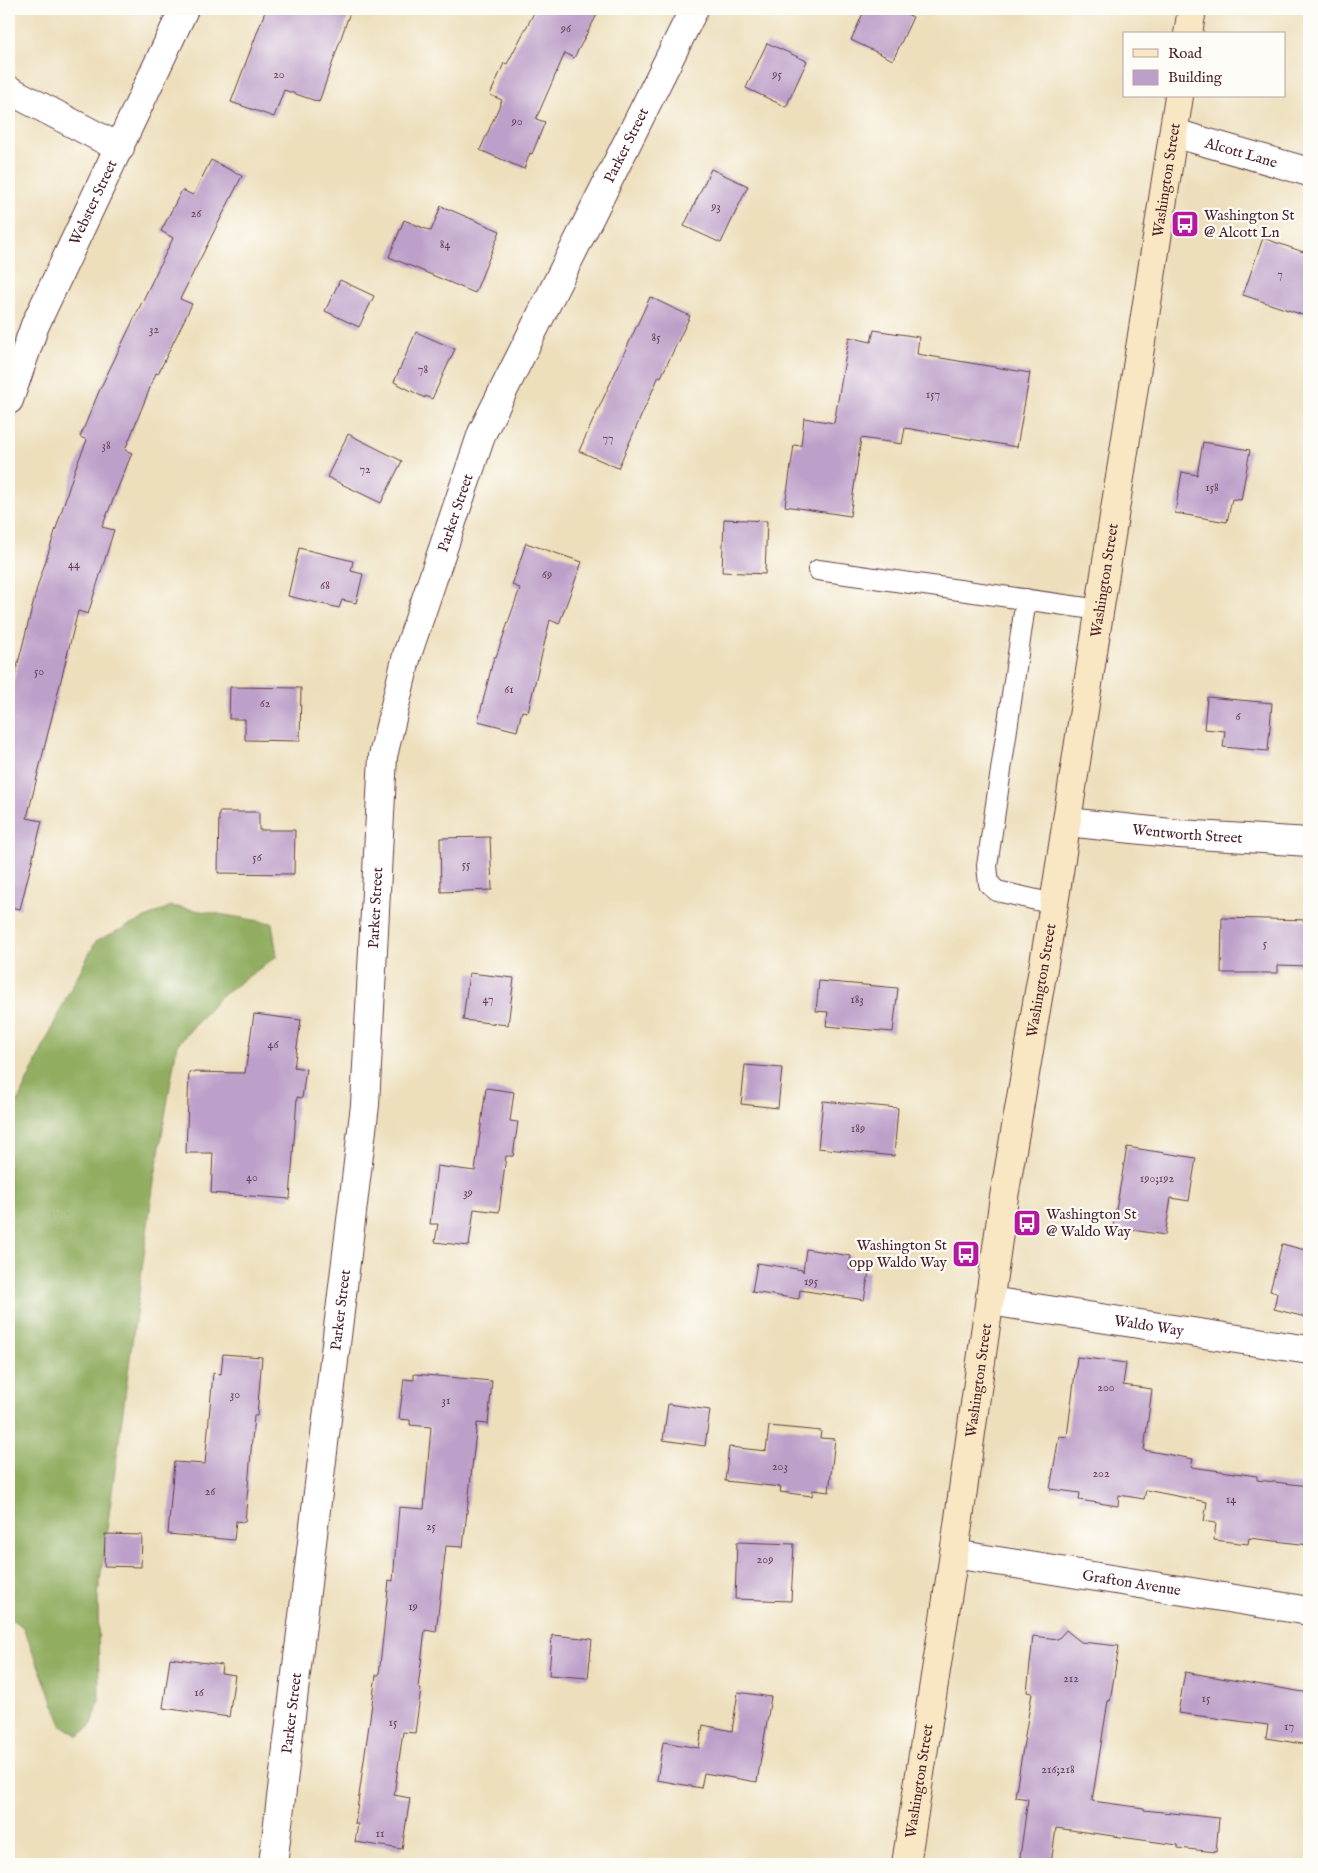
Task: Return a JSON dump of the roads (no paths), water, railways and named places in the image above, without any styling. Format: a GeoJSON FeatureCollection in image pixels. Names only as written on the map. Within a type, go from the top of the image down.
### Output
{"type":"FeatureCollection","features":[{"type":"Feature","properties":{"kind":"main road"},"geometry":{"type":"LineString","coordinates":[[1188,32],[1192,9]]}},
{"type":"Feature","properties":{"kind":"main road","name":"Washington Street"},"geometry":{"type":"LineString","coordinates":[[906,1864],[954,1554],[1004,1197],[1054,904],[1179,98]]}},
{"type":"Feature","properties":{"kind":"street","name":"Webster Street"},"geometry":{"type":"LineString","coordinates":[[9,400],[35,325],[184,9]]}},
{"type":"Feature","properties":{"kind":"street","name":"Parker Street"},"geometry":{"type":"LineString","coordinates":[[273,1864],[365,1104],[384,756],[407,655],[482,433],[694,9]]}},
{"type":"Feature","properties":{"kind":"street"},"geometry":{"type":"LineString","coordinates":[[9,90],[120,148]]}},
{"type":"Feature","properties":{"kind":"street","name":"Alcott Lane"},"geometry":{"type":"LineString","coordinates":[[1174,133],[1309,172]]}},
{"type":"Feature","properties":{"kind":"street","name":"Wentworth Street"},"geometry":{"type":"LineString","coordinates":[[1067,822],[1180,834],[1309,842]]}},
{"type":"Feature","properties":{"kind":"street","name":"Waldo Way"},"geometry":{"type":"LineString","coordinates":[[990,1301],[1309,1350]]}},
{"type":"Feature","properties":{"kind":"street","name":"Grafton Avenue"},"geometry":{"type":"LineString","coordinates":[[954,1554],[1309,1611]]}},
{"type":"Feature","properties":{"kind":"lane"},"geometry":{"type":"LineString","coordinates":[[818,570],[1100,610]]}},
{"type":"Feature","properties":{"kind":"lane"},"geometry":{"type":"LineString","coordinates":[[1026,599],[987,866],[989,884],[997,891],[1054,904]]}},
{"type":"Feature","properties":{"kind":"place","name":"Washington St @ Alcott Ln"},"geometry":{"type":"Point","coordinates":[1185,224]}},
{"type":"Feature","properties":{"kind":"place","name":"Washington St @ Waldo Way"},"geometry":{"type":"Point","coordinates":[1027,1223]}},
{"type":"Feature","properties":{"kind":"place","name":"Washington St opp Waldo Way"},"geometry":{"type":"Point","coordinates":[966,1254]}}]}
